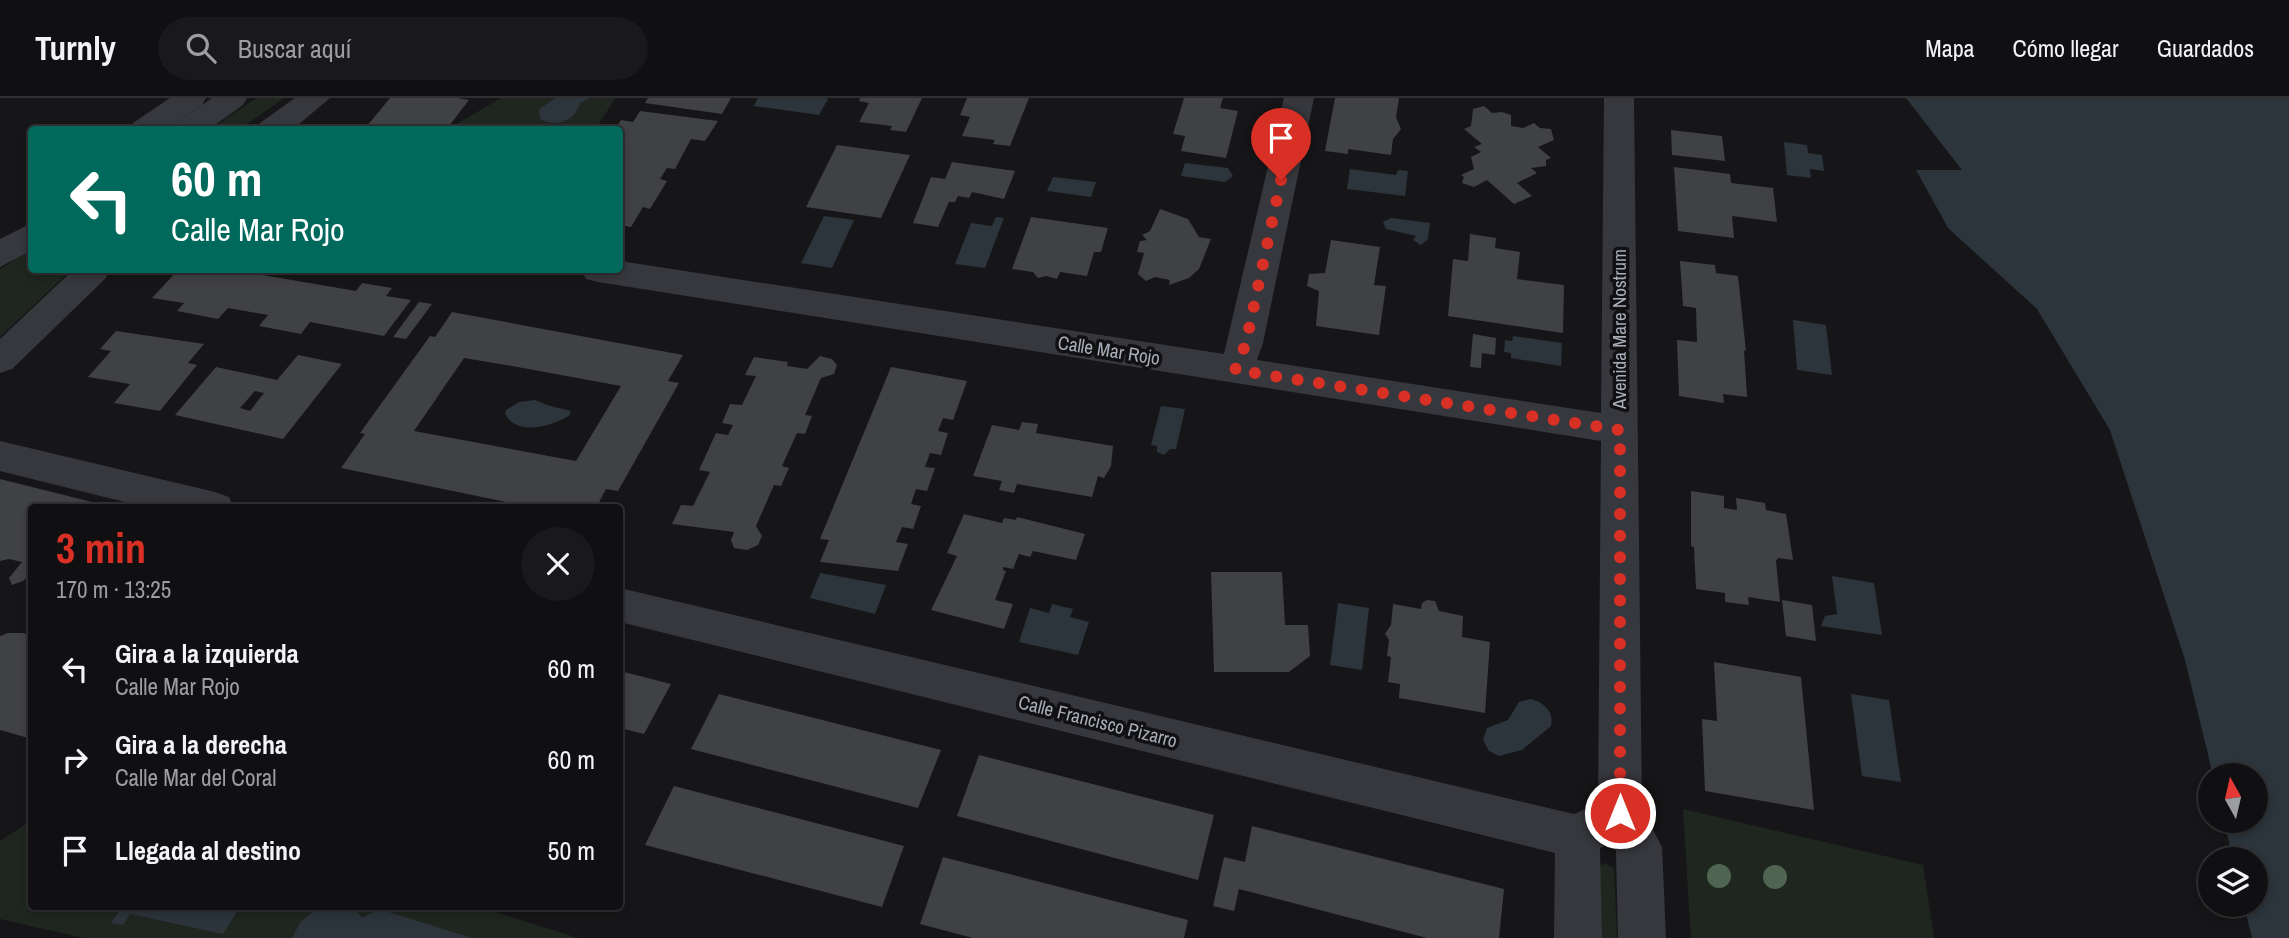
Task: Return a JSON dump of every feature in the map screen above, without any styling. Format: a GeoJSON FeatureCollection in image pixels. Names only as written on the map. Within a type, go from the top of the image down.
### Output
{"type":"FeatureCollection","features":[{"type":"Feature","properties":{"kind":"street"},"geometry":{"type":"LineString","coordinates":[[150,126],[191,98]]}},
{"type":"Feature","properties":{"kind":"street"},"geometry":{"type":"LineString","coordinates":[[193,126],[232,98]]}},
{"type":"Feature","properties":{"kind":"street"},"geometry":{"type":"LineString","coordinates":[[276,126],[315,98]]}},
{"type":"Feature","properties":{"kind":"street"},"geometry":{"type":"LineString","coordinates":[[1235,370],[1246,343],[1298,98]]}},
{"type":"Feature","properties":{"kind":"street","name":"Avenida Mare Nostrum"},"geometry":{"type":"LineString","coordinates":[[1619,98],[1620,813]]}},
{"type":"Feature","properties":{"kind":"street"},"geometry":{"type":"LineString","coordinates":[[0,226],[28,208]]}},
{"type":"Feature","properties":{"kind":"street"},"geometry":{"type":"LineString","coordinates":[[0,255],[28,237]]}},
{"type":"Feature","properties":{"kind":"street"},"geometry":{"type":"LineString","coordinates":[[0,360],[90,273]]}},
{"type":"Feature","properties":{"kind":"street","name":"Calle Mar Rojo"},"geometry":{"type":"LineString","coordinates":[[617,273],[1620,430]]}},
{"type":"Feature","properties":{"kind":"street"},"geometry":{"type":"LineString","coordinates":[[0,456],[198,504]]}},
{"type":"Feature","properties":{"kind":"street","name":"Calle Francisco Pizarro"},"geometry":{"type":"LineString","coordinates":[[623,606],[1577,837]]}},
{"type":"Feature","properties":{"kind":"street"},"geometry":{"type":"LineString","coordinates":[[1578,938],[1577,837],[1620,813],[1639,847],[1642,938]]}},
{"type":"Feature","properties":{"kind":"shaded area"},"geometry":{"type":"Polygon","coordinates":[[[256,98],[284,98],[244,126],[215,126],[256,98]]]}},
{"type":"Feature","properties":{"kind":"shaded area"},"geometry":{"type":"Polygon","coordinates":[[[501,98],[616,98],[597,126],[453,126],[501,98]]]}},
{"type":"Feature","properties":{"kind":"shaded area"},"geometry":{"type":"Polygon","coordinates":[[[556,98],[590,98],[580,103],[574,114],[564,121],[553,123],[540,119],[539,109],[556,98]]]}},
{"type":"Feature","properties":{"kind":"shaded area"},"geometry":{"type":"Polygon","coordinates":[[[758,98],[828,99],[819,115],[754,106],[758,98]]]}},
{"type":"Feature","properties":{"kind":"shaded area"},"geometry":{"type":"Polygon","coordinates":[[[1906,98],[2289,98],[2289,938],[2252,938],[2247,917],[2268,917],[2268,847],[2230,847],[2227,833],[2268,833],[2268,763],[2210,763],[2185,660],[2110,430],[2037,309],[1948,228],[1916,170],[1962,170],[1906,98]]]}},
{"type":"Feature","properties":{"kind":"shaded area"},"geometry":{"type":"Polygon","coordinates":[[[1784,142],[1807,145],[1808,153],[1822,155],[1824,171],[1810,169],[1811,178],[1787,175],[1784,142]]]}},
{"type":"Feature","properties":{"kind":"shaded area"},"geometry":{"type":"Polygon","coordinates":[[[1185,163],[1228,168],[1233,176],[1225,182],[1181,176],[1185,163]]]}},
{"type":"Feature","properties":{"kind":"shaded area"},"geometry":{"type":"Polygon","coordinates":[[[1350,169],[1396,175],[1398,170],[1408,171],[1405,196],[1347,189],[1350,169]]]}},
{"type":"Feature","properties":{"kind":"shaded area"},"geometry":{"type":"Polygon","coordinates":[[[1053,177],[1096,182],[1091,197],[1047,191],[1053,177]]]}},
{"type":"Feature","properties":{"kind":"shaded area"},"geometry":{"type":"Polygon","coordinates":[[[824,216],[854,220],[832,268],[801,263],[824,216]]]}},
{"type":"Feature","properties":{"kind":"shaded area"},"geometry":{"type":"Polygon","coordinates":[[[996,217],[1004,218],[985,268],[955,264],[971,223],[992,226],[996,217]]]}},
{"type":"Feature","properties":{"kind":"shaded area"},"geometry":{"type":"Polygon","coordinates":[[[1391,218],[1430,223],[1428,239],[1421,245],[1413,240],[1416,236],[1386,229],[1383,222],[1391,218]]]}},
{"type":"Feature","properties":{"kind":"shaded area"},"geometry":{"type":"Polygon","coordinates":[[[28,251],[28,273],[68,273],[0,337],[0,269],[28,251]]]}},
{"type":"Feature","properties":{"kind":"shaded area"},"geometry":{"type":"Polygon","coordinates":[[[1793,320],[1826,325],[1832,375],[1797,370],[1793,320]]]}},
{"type":"Feature","properties":{"kind":"shaded area"},"geometry":{"type":"Polygon","coordinates":[[[1513,336],[1562,343],[1561,366],[1511,358],[1511,353],[1504,352],[1505,340],[1512,341],[1513,336]]]}},
{"type":"Feature","properties":{"kind":"shaded area"},"geometry":{"type":"Polygon","coordinates":[[[535,400],[571,411],[569,416],[561,420],[535,427],[518,425],[505,414],[506,410],[519,402],[535,400]]]}},
{"type":"Feature","properties":{"kind":"shaded area"},"geometry":{"type":"Polygon","coordinates":[[[1161,406],[1185,409],[1176,449],[1170,449],[1164,455],[1157,452],[1157,446],[1151,445],[1161,406]]]}},
{"type":"Feature","properties":{"kind":"shaded area"},"geometry":{"type":"Polygon","coordinates":[[[820,573],[886,585],[875,614],[810,598],[820,573]]]}},
{"type":"Feature","properties":{"kind":"shaded area"},"geometry":{"type":"Polygon","coordinates":[[[1832,576],[1874,583],[1882,635],[1821,626],[1825,616],[1837,614],[1832,576]]]}},
{"type":"Feature","properties":{"kind":"shaded area"},"geometry":{"type":"Polygon","coordinates":[[[1338,603],[1369,608],[1362,670],[1330,665],[1338,603]]]}},
{"type":"Feature","properties":{"kind":"shaded area"},"geometry":{"type":"Polygon","coordinates":[[[1052,604],[1073,609],[1070,617],[1089,622],[1078,655],[1019,642],[1030,608],[1049,613],[1052,604]]]}},
{"type":"Feature","properties":{"kind":"shaded area"},"geometry":{"type":"Polygon","coordinates":[[[1851,694],[1889,700],[1901,782],[1862,776],[1851,694]]]}},
{"type":"Feature","properties":{"kind":"shaded area"},"geometry":{"type":"Polygon","coordinates":[[[1530,699],[1547,708],[1551,716],[1551,726],[1522,750],[1499,756],[1489,751],[1483,740],[1487,728],[1508,720],[1519,702],[1530,699]]]}},
{"type":"Feature","properties":{"kind":"shaded area"},"geometry":{"type":"Polygon","coordinates":[[[1683,809],[1923,865],[1934,938],[1691,938],[1683,809]]]}},
{"type":"Feature","properties":{"kind":"shaded area"},"geometry":{"type":"Polygon","coordinates":[[[28,823],[28,910],[489,910],[578,938],[84,938],[0,919],[0,841],[28,823]]]}},
{"type":"Feature","properties":{"kind":"shaded area"},"geometry":{"type":"Polygon","coordinates":[[[1605,863],[1614,868],[1617,938],[1601,938],[1600,866],[1605,863]]]}},
{"type":"Feature","properties":{"kind":"shaded area"},"geometry":{"type":"Polygon","coordinates":[[[120,910],[238,910],[223,934],[130,914],[123,925],[111,923],[120,910]]]}},
{"type":"Feature","properties":{"kind":"shaded area"},"geometry":{"type":"Polygon","coordinates":[[[316,910],[355,910],[362,918],[382,910],[472,938],[292,938],[301,921],[316,910]]]}},
{"type":"Feature","properties":{"kind":"building"},"geometry":{"type":"Polygon","coordinates":[[[390,98],[469,100],[449,126],[367,126],[390,98]]]}},
{"type":"Feature","properties":{"kind":"building"},"geometry":{"type":"Polygon","coordinates":[[[648,98],[731,98],[722,114],[645,103],[648,98]]]}},
{"type":"Feature","properties":{"kind":"building"},"geometry":{"type":"Polygon","coordinates":[[[860,98],[922,98],[906,132],[890,130],[892,126],[859,122],[869,103],[859,101],[860,98]]]}},
{"type":"Feature","properties":{"kind":"building"},"geometry":{"type":"Polygon","coordinates":[[[967,98],[1029,98],[1010,146],[993,144],[995,140],[962,136],[970,117],[960,115],[967,98]]]}},
{"type":"Feature","properties":{"kind":"building"},"geometry":{"type":"Polygon","coordinates":[[[1184,98],[1223,98],[1220,108],[1238,111],[1226,158],[1181,151],[1185,136],[1173,134],[1184,98]]]}},
{"type":"Feature","properties":{"kind":"building"},"geometry":{"type":"Polygon","coordinates":[[[1335,98],[1399,98],[1396,117],[1401,129],[1393,139],[1391,155],[1348,149],[1348,154],[1325,151],[1335,98]]]}},
{"type":"Feature","properties":{"kind":"building"},"geometry":{"type":"Polygon","coordinates":[[[1484,106],[1492,113],[1511,115],[1511,126],[1523,128],[1534,123],[1540,128],[1551,129],[1554,140],[1538,147],[1551,158],[1546,160],[1546,166],[1531,168],[1537,173],[1517,183],[1532,196],[1514,204],[1487,180],[1474,187],[1462,183],[1464,177],[1461,175],[1474,169],[1471,157],[1481,152],[1474,147],[1482,144],[1464,129],[1471,126],[1473,109],[1484,106]]]}},
{"type":"Feature","properties":{"kind":"building"},"geometry":{"type":"Polygon","coordinates":[[[640,111],[718,121],[705,141],[691,139],[675,169],[667,168],[660,179],[667,181],[650,209],[643,207],[631,227],[623,226],[623,126],[617,126],[621,120],[633,122],[640,111]]]}},
{"type":"Feature","properties":{"kind":"building"},"geometry":{"type":"Polygon","coordinates":[[[1671,130],[1722,136],[1725,161],[1672,155],[1671,130]]]}},
{"type":"Feature","properties":{"kind":"building"},"geometry":{"type":"Polygon","coordinates":[[[837,145],[910,155],[881,218],[806,207],[837,145]]]}},
{"type":"Feature","properties":{"kind":"building"},"geometry":{"type":"Polygon","coordinates":[[[952,162],[1015,171],[1004,199],[972,192],[969,198],[958,196],[955,202],[949,202],[938,227],[913,223],[931,177],[945,179],[952,162]]]}},
{"type":"Feature","properties":{"kind":"building"},"geometry":{"type":"Polygon","coordinates":[[[1674,167],[1730,174],[1731,183],[1773,188],[1777,222],[1732,216],[1734,238],[1678,231],[1674,167]]]}},
{"type":"Feature","properties":{"kind":"building"},"geometry":{"type":"Polygon","coordinates":[[[1160,209],[1188,219],[1199,237],[1211,239],[1199,269],[1189,278],[1169,285],[1170,280],[1155,277],[1146,281],[1138,274],[1144,253],[1137,252],[1140,241],[1147,240],[1142,235],[1150,231],[1160,209]]]}},
{"type":"Feature","properties":{"kind":"building"},"geometry":{"type":"Polygon","coordinates":[[[1031,217],[1108,228],[1101,252],[1094,252],[1087,276],[1060,272],[1057,279],[1046,276],[1038,278],[1033,272],[1012,269],[1031,217]]]}},
{"type":"Feature","properties":{"kind":"building"},"geometry":{"type":"Polygon","coordinates":[[[1470,234],[1496,238],[1495,248],[1520,252],[1517,279],[1564,285],[1563,333],[1448,316],[1453,259],[1468,261],[1470,234]]]}},
{"type":"Feature","properties":{"kind":"building"},"geometry":{"type":"Polygon","coordinates":[[[1331,240],[1380,247],[1374,285],[1386,286],[1379,335],[1316,326],[1319,291],[1307,286],[1309,274],[1325,273],[1331,240]]]}},
{"type":"Feature","properties":{"kind":"building"},"geometry":{"type":"Polygon","coordinates":[[[1680,261],[1715,265],[1716,273],[1738,276],[1746,351],[1744,350],[1747,397],[1723,394],[1724,403],[1679,396],[1677,340],[1697,342],[1696,308],[1683,306],[1680,261]]]}},
{"type":"Feature","properties":{"kind":"building"},"geometry":{"type":"Polygon","coordinates":[[[175,273],[251,273],[356,291],[362,283],[392,288],[386,296],[411,300],[384,336],[310,322],[301,334],[259,326],[268,315],[228,308],[218,319],[177,311],[184,303],[152,298],[175,273]]]}},
{"type":"Feature","properties":{"kind":"building"},"geometry":{"type":"Polygon","coordinates":[[[419,302],[432,304],[406,339],[393,337],[419,302]]]}},
{"type":"Feature","properties":{"kind":"building"},"geometry":{"type":"Polygon","coordinates":[[[452,312],[683,355],[668,381],[679,383],[618,491],[606,489],[598,504],[516,504],[341,468],[365,434],[360,433],[430,336],[435,337],[452,312]],[[464,358],[414,431],[576,461],[621,386],[464,358]]]}},
{"type":"Feature","properties":{"kind":"building"},"geometry":{"type":"Polygon","coordinates":[[[116,331],[204,344],[188,363],[197,365],[160,411],[114,403],[130,384],[88,377],[111,351],[100,349],[116,331]]]}},
{"type":"Feature","properties":{"kind":"building"},"geometry":{"type":"Polygon","coordinates":[[[1473,334],[1496,338],[1495,355],[1482,353],[1481,368],[1470,367],[1473,334]]]}},
{"type":"Feature","properties":{"kind":"building"},"geometry":{"type":"Polygon","coordinates":[[[298,355],[342,364],[283,439],[175,415],[216,367],[277,380],[298,355]],[[255,391],[240,408],[250,411],[264,393],[255,391]]]}},
{"type":"Feature","properties":{"kind":"building"},"geometry":{"type":"Polygon","coordinates":[[[820,356],[832,359],[837,365],[834,374],[821,378],[805,415],[812,416],[805,434],[797,433],[782,466],[789,468],[781,486],[774,485],[756,526],[762,536],[758,545],[747,550],[734,548],[731,540],[734,532],[672,524],[681,505],[693,506],[710,472],[699,470],[716,433],[728,435],[733,425],[722,423],[730,404],[742,405],[756,376],[745,375],[754,357],[788,362],[787,366],[807,369],[820,356]]]}},
{"type":"Feature","properties":{"kind":"building"},"geometry":{"type":"Polygon","coordinates":[[[891,367],[967,381],[953,420],[943,418],[938,431],[948,433],[941,455],[930,453],[925,467],[935,468],[927,491],[916,489],[911,504],[921,506],[913,529],[902,527],[896,542],[908,544],[898,571],[820,562],[829,540],[820,539],[891,367]]]}},
{"type":"Feature","properties":{"kind":"building"},"geometry":{"type":"Polygon","coordinates":[[[1022,422],[1038,424],[1036,433],[1113,446],[1111,466],[1104,478],[1098,476],[1092,497],[1017,484],[1014,493],[999,490],[1002,481],[973,476],[992,425],[1019,430],[1022,422]]]}},
{"type":"Feature","properties":{"kind":"building"},"geometry":{"type":"Polygon","coordinates":[[[0,479],[100,504],[28,504],[28,577],[12,585],[9,578],[22,562],[9,559],[0,561],[0,479]]]}},
{"type":"Feature","properties":{"kind":"building"},"geometry":{"type":"Polygon","coordinates":[[[1691,491],[1724,496],[1724,508],[1737,510],[1736,498],[1765,503],[1766,510],[1786,514],[1793,560],[1778,558],[1776,561],[1780,602],[1748,597],[1749,605],[1725,602],[1725,593],[1696,589],[1694,547],[1691,546],[1691,491]]]}},
{"type":"Feature","properties":{"kind":"building"},"geometry":{"type":"Polygon","coordinates":[[[964,514],[1002,523],[1004,518],[1016,520],[1017,517],[1085,534],[1076,560],[1033,551],[1030,557],[1019,554],[1013,569],[1003,567],[1006,571],[995,600],[1013,604],[1004,629],[931,610],[957,556],[947,553],[964,514]]]}},
{"type":"Feature","properties":{"kind":"building"},"geometry":{"type":"Polygon","coordinates":[[[1211,572],[1282,572],[1285,625],[1308,625],[1310,656],[1289,672],[1214,672],[1211,572]]]}},
{"type":"Feature","properties":{"kind":"building"},"geometry":{"type":"Polygon","coordinates":[[[1427,600],[1435,601],[1439,611],[1463,616],[1462,637],[1490,642],[1485,713],[1399,698],[1400,684],[1388,682],[1391,657],[1387,656],[1389,640],[1385,634],[1391,625],[1393,604],[1421,609],[1422,603],[1427,600]]]}},
{"type":"Feature","properties":{"kind":"building"},"geometry":{"type":"Polygon","coordinates":[[[1782,600],[1812,605],[1816,641],[1786,636],[1782,600]]]}},
{"type":"Feature","properties":{"kind":"building"},"geometry":{"type":"Polygon","coordinates":[[[8,633],[28,636],[28,738],[0,730],[0,636],[8,633]]]}},
{"type":"Feature","properties":{"kind":"building"},"geometry":{"type":"Polygon","coordinates":[[[1714,662],[1801,677],[1814,810],[1705,791],[1702,719],[1717,721],[1714,662]]]}},
{"type":"Feature","properties":{"kind":"building"},"geometry":{"type":"Polygon","coordinates":[[[623,672],[671,684],[644,734],[623,729],[623,672]]]}},
{"type":"Feature","properties":{"kind":"building"},"geometry":{"type":"Polygon","coordinates":[[[719,694],[941,750],[918,808],[691,749],[719,694]]]}},
{"type":"Feature","properties":{"kind":"building"},"geometry":{"type":"Polygon","coordinates":[[[979,755],[1214,815],[1198,880],[957,816],[979,755]]]}},
{"type":"Feature","properties":{"kind":"building"},"geometry":{"type":"Polygon","coordinates":[[[674,786],[904,846],[882,907],[645,845],[674,786]]]}},
{"type":"Feature","properties":{"kind":"building"},"geometry":{"type":"Polygon","coordinates":[[[1252,826],[1504,889],[1499,938],[1427,938],[1239,889],[1234,911],[1213,906],[1224,857],[1245,862],[1252,826]]]}},
{"type":"Feature","properties":{"kind":"building"},"geometry":{"type":"Polygon","coordinates":[[[943,857],[1188,920],[1184,938],[973,938],[920,924],[943,857]]]}},
{"type":"Feature","properties":{"kind":"route"},"geometry":{"type":"LineString","coordinates":[[1281,180],[1246,343],[1235,370],[1620,430],[1620,813]]}}]}
